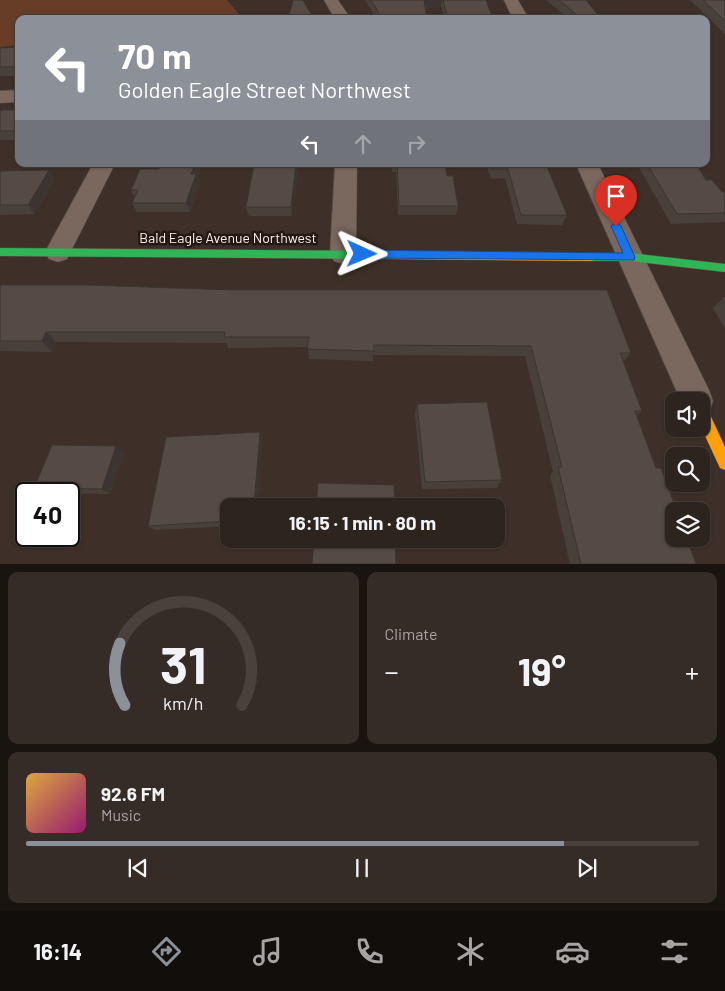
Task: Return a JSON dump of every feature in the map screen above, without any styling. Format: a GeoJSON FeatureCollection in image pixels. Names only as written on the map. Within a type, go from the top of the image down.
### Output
{"type":"FeatureCollection","features":[{"type":"Feature","properties":{"kind":"street"},"geometry":{"type":"LineString","coordinates":[[331,0],[340,15]]}},
{"type":"Feature","properties":{"kind":"street"},"geometry":{"type":"LineString","coordinates":[[511,0],[519,15]]}},
{"type":"Feature","properties":{"kind":"street"},"geometry":{"type":"LineString","coordinates":[[0,97],[15,96]]}},
{"type":"Feature","properties":{"kind":"street"},"geometry":{"type":"LineString","coordinates":[[58,252],[102,167]]}},
{"type":"Feature","properties":{"kind":"street"},"geometry":{"type":"LineString","coordinates":[[343,254],[346,167]]}},
{"type":"Feature","properties":{"kind":"street"},"geometry":{"type":"LineString","coordinates":[[588,167],[693,392]]}},
{"type":"Feature","properties":{"kind":"street","name":"Bald Eagle Avenue Northwest"},"geometry":{"type":"LineString","coordinates":[[0,252],[630,257],[725,268]]}},
{"type":"Feature","properties":{"kind":"street"},"geometry":{"type":"LineString","coordinates":[[710,430],[725,463]]}},
{"type":"Feature","properties":{"kind":"shaded area"},"geometry":{"type":"Polygon","coordinates":[[[0,0],[227,0],[240,15],[15,15],[15,45],[0,47],[0,0]]]}},
{"type":"Feature","properties":{"kind":"building"},"geometry":{"type":"Polygon","coordinates":[[[293,0],[303,0],[312,15],[289,15],[293,0]]]}},
{"type":"Feature","properties":{"kind":"building"},"geometry":{"type":"Polygon","coordinates":[[[371,0],[429,0],[424,1],[426,15],[379,15],[371,0]]]}},
{"type":"Feature","properties":{"kind":"building"},"geometry":{"type":"Polygon","coordinates":[[[443,0],[486,0],[492,15],[447,15],[443,0]]]}},
{"type":"Feature","properties":{"kind":"building"},"geometry":{"type":"Polygon","coordinates":[[[559,0],[586,0],[598,15],[577,15],[559,0]]]}},
{"type":"Feature","properties":{"kind":"building"},"geometry":{"type":"Polygon","coordinates":[[[703,0],[725,0],[725,21],[703,0]]]}},
{"type":"Feature","properties":{"kind":"building"},"geometry":{"type":"Polygon","coordinates":[[[15,47],[14,67],[0,67],[0,48],[15,47]]]}},
{"type":"Feature","properties":{"kind":"building"},"geometry":{"type":"Polygon","coordinates":[[[0,110],[15,110],[15,131],[0,131],[0,110]]]}},
{"type":"Feature","properties":{"kind":"building"},"geometry":{"type":"Polygon","coordinates":[[[159,167],[194,167],[191,174],[196,174],[186,203],[132,203],[138,190],[131,190],[140,169],[159,169],[159,167]]]}},
{"type":"Feature","properties":{"kind":"building"},"geometry":{"type":"Polygon","coordinates":[[[253,167],[296,167],[291,207],[246,207],[253,167]]]}},
{"type":"Feature","properties":{"kind":"building"},"geometry":{"type":"Polygon","coordinates":[[[397,167],[446,167],[447,176],[453,176],[458,206],[399,206],[397,167]]]}},
{"type":"Feature","properties":{"kind":"building"},"geometry":{"type":"Polygon","coordinates":[[[492,167],[547,167],[567,215],[521,215],[508,169],[493,169],[492,167]]]}},
{"type":"Feature","properties":{"kind":"building"},"geometry":{"type":"Polygon","coordinates":[[[649,167],[698,167],[706,180],[712,180],[722,192],[725,192],[725,213],[677,214],[649,167]]]}},
{"type":"Feature","properties":{"kind":"building"},"geometry":{"type":"Polygon","coordinates":[[[49,170],[28,205],[0,205],[0,171],[49,170]]]}},
{"type":"Feature","properties":{"kind":"building"},"geometry":{"type":"Polygon","coordinates":[[[0,285],[87,285],[233,290],[607,290],[631,353],[620,353],[642,411],[635,411],[656,468],[661,468],[665,479],[665,492],[670,492],[674,502],[665,502],[665,547],[690,547],[696,564],[581,564],[558,467],[562,467],[531,346],[374,345],[374,351],[307,349],[309,337],[224,337],[225,332],[46,332],[42,341],[0,341],[0,285]]]}},
{"type":"Feature","properties":{"kind":"building"},"geometry":{"type":"Polygon","coordinates":[[[487,402],[502,480],[425,482],[417,404],[487,402]]]}},
{"type":"Feature","properties":{"kind":"building"},"geometry":{"type":"Polygon","coordinates":[[[260,432],[255,498],[220,498],[220,522],[148,526],[166,437],[260,432]]]}},
{"type":"Feature","properties":{"kind":"building"},"geometry":{"type":"Polygon","coordinates":[[[52,445],[116,446],[102,489],[80,489],[80,482],[37,482],[52,445]]]}},
{"type":"Feature","properties":{"kind":"building"},"geometry":{"type":"Polygon","coordinates":[[[318,483],[394,485],[395,498],[317,498],[318,483]]]}},
{"type":"Feature","properties":{"kind":"building"},"geometry":{"type":"Polygon","coordinates":[[[313,548],[395,548],[396,564],[312,564],[313,548]]]}},
{"type":"Feature","properties":{"kind":"traffic: fast"},"geometry":{"type":"LineString","coordinates":[[0,252],[393,255]]}},
{"type":"Feature","properties":{"kind":"traffic: fast"},"geometry":{"type":"LineString","coordinates":[[592,257],[630,257],[725,268]]}},
{"type":"Feature","properties":{"kind":"traffic: slow"},"geometry":{"type":"LineString","coordinates":[[393,255],[592,257]]}},
{"type":"Feature","properties":{"kind":"traffic: slow"},"geometry":{"type":"LineString","coordinates":[[710,430],[725,463]]}},
{"type":"Feature","properties":{"kind":"route"},"geometry":{"type":"LineString","coordinates":[[362,254],[630,257],[616,226]]}}]}
